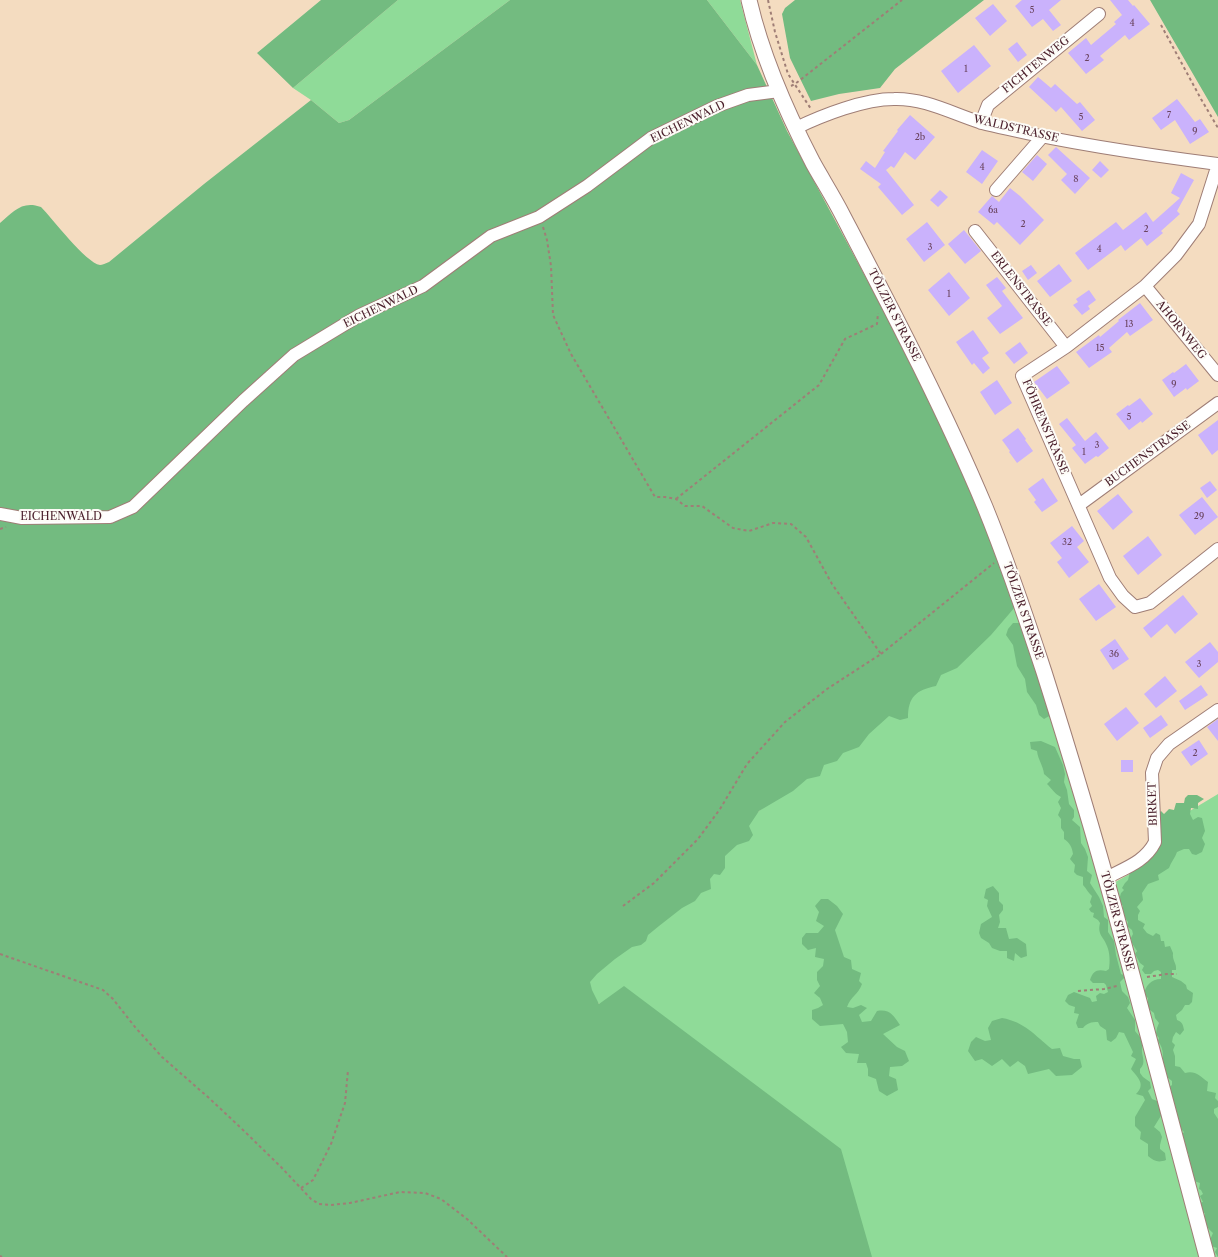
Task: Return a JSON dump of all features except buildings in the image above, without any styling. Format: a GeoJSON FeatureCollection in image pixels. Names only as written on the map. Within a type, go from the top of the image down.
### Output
{"type":"FeatureCollection","features":[{"type":"Feature","properties":{"kind":"main road","name":"TÖLZER STRASSE"},"geometry":{"type":"LineString","coordinates":[[749,0],[753,18],[779,91],[796,128],[885,298],[946,420],[986,509],[1003,555],[1035,645],[1073,764],[1106,878],[1207,1257]]}},
{"type":"Feature","properties":{"kind":"street","name":"FICHTENWEG"},"geometry":{"type":"LineString","coordinates":[[981,123],[988,105],[1099,14]]}},
{"type":"Feature","properties":{"kind":"street","name":"EICHENWALD"},"geometry":{"type":"LineString","coordinates":[[0,514],[22,518],[110,517],[133,507],[243,401],[294,355],[360,315],[423,286],[491,236],[539,217],[587,186],[652,138],[717,106],[748,95],[779,91]]}},
{"type":"Feature","properties":{"kind":"street","name":"WALDSTRASSE"},"geometry":{"type":"LineString","coordinates":[[796,128],[815,119],[841,110],[878,100],[895,99],[928,104],[981,123],[1043,136],[1139,154],[1218,164]]}},
{"type":"Feature","properties":{"kind":"street"},"geometry":{"type":"LineString","coordinates":[[996,190],[1043,136]]}},
{"type":"Feature","properties":{"kind":"street","name":"FÖHRENSTRASSE"},"geometry":{"type":"LineString","coordinates":[[1218,164],[1200,224],[1176,255],[1145,286],[1066,347],[1022,376],[1110,578],[1123,596],[1135,607],[1150,603],[1218,549]]}},
{"type":"Feature","properties":{"kind":"street","name":"ERLENSTRASSE"},"geometry":{"type":"LineString","coordinates":[[975,231],[1066,347]]}},
{"type":"Feature","properties":{"kind":"street","name":"AHORNWEG"},"geometry":{"type":"LineString","coordinates":[[1145,286],[1218,375]]}},
{"type":"Feature","properties":{"kind":"street","name":"BUCHENSTRASSE"},"geometry":{"type":"LineString","coordinates":[[1079,505],[1218,403]]}},
{"type":"Feature","properties":{"kind":"street","name":"BIRKET"},"geometry":{"type":"LineString","coordinates":[[1106,878],[1140,860],[1150,852],[1155,842],[1152,773],[1157,758],[1169,744],[1218,710]]}},
{"type":"Feature","properties":{"kind":"path"},"geometry":{"type":"LineString","coordinates":[[768,0],[775,32],[788,74],[809,106],[815,119]]}},
{"type":"Feature","properties":{"kind":"path"},"geometry":{"type":"LineString","coordinates":[[802,77],[902,0]]}},
{"type":"Feature","properties":{"kind":"path"},"geometry":{"type":"LineString","coordinates":[[1161,25],[1218,128]]}},
{"type":"Feature","properties":{"kind":"path"},"geometry":{"type":"LineString","coordinates":[[539,217],[547,240],[551,266],[553,315],[571,354],[655,497],[676,499],[686,506],[702,506],[733,528],[749,531],[774,523],[791,524],[806,537],[832,584],[881,654]]}},
{"type":"Feature","properties":{"kind":"path"},"geometry":{"type":"LineString","coordinates":[[676,499],[819,385],[845,339],[877,324],[878,304],[885,298]]}},
{"type":"Feature","properties":{"kind":"path"},"geometry":{"type":"LineString","coordinates":[[623,906],[654,883],[698,839],[720,809],[747,764],[784,722],[827,689],[881,654],[1003,555]]}},
{"type":"Feature","properties":{"kind":"path"},"geometry":{"type":"LineString","coordinates":[[0,954],[103,990],[113,999],[162,1058],[219,1108],[311,1199],[319,1204],[331,1205],[350,1203],[400,1192],[425,1193],[441,1199],[466,1219],[507,1257]]}},
{"type":"Feature","properties":{"kind":"path"},"geometry":{"type":"LineString","coordinates":[[1146,978],[1157,975],[1178,974]]}},
{"type":"Feature","properties":{"kind":"path"},"geometry":{"type":"LineString","coordinates":[[1078,991],[1104,989],[1117,986]]}},
{"type":"Feature","properties":{"kind":"path"},"geometry":{"type":"LineString","coordinates":[[301,1188],[313,1180],[331,1144],[345,1103],[348,1070]]}},
{"type":"Feature","properties":{"kind":"green space"},"geometry":{"type":"Polygon","coordinates":[[[321,0],[398,0],[293,88],[257,53],[321,0]]]}},
{"type":"Feature","properties":{"kind":"green space"},"geometry":{"type":"Polygon","coordinates":[[[398,0],[510,0],[349,120],[339,123],[311,100],[293,88],[398,0]]]}},
{"type":"Feature","properties":{"kind":"green space"},"geometry":{"type":"Polygon","coordinates":[[[510,0],[707,0],[757,65],[787,131],[907,354],[942,426],[993,546],[1015,607],[991,635],[957,668],[941,675],[936,686],[918,692],[914,696],[908,711],[908,718],[900,720],[889,716],[869,734],[859,747],[843,753],[837,761],[824,765],[820,776],[807,779],[793,791],[759,811],[749,826],[753,835],[749,841],[737,845],[725,856],[725,868],[720,875],[714,874],[710,879],[711,889],[701,893],[695,901],[682,908],[659,926],[648,935],[646,941],[641,945],[632,947],[615,959],[590,982],[599,1004],[624,986],[841,1149],[872,1257],[0,1257],[0,223],[18,208],[23,206],[34,205],[41,207],[86,257],[100,265],[109,262],[204,184],[311,100],[339,123],[349,120],[510,0]]]}},
{"type":"Feature","properties":{"kind":"green space"},"geometry":{"type":"Polygon","coordinates":[[[707,0],[740,0],[757,65],[707,0]]]}},
{"type":"Feature","properties":{"kind":"green space"},"geometry":{"type":"Polygon","coordinates":[[[795,0],[984,0],[895,69],[880,88],[839,94],[811,101],[790,58],[782,14],[785,8],[795,0]]]}},
{"type":"Feature","properties":{"kind":"green space"},"geometry":{"type":"Polygon","coordinates":[[[1150,0],[1218,0],[1218,117],[1150,0]]]}},
{"type":"Feature","properties":{"kind":"green space"},"geometry":{"type":"Polygon","coordinates":[[[1015,607],[1067,765],[1101,890],[1144,866],[1178,818],[1218,794],[1218,1257],[872,1257],[578,984],[759,811],[1015,607]]]}},
{"type":"Feature","properties":{"kind":"green space"},"geometry":{"type":"Polygon","coordinates":[[[1013,623],[1020,623],[1051,715],[1044,719],[1039,715],[1036,705],[1027,692],[1025,679],[1017,666],[1013,645],[1006,635],[1008,629],[1013,623]]]}},
{"type":"Feature","properties":{"kind":"green space"},"geometry":{"type":"Polygon","coordinates":[[[1041,741],[1055,747],[1063,765],[1065,774],[1064,782],[1069,804],[1074,810],[1074,817],[1072,820],[1080,827],[1081,843],[1088,857],[1087,871],[1092,875],[1090,883],[1103,906],[1104,917],[1108,920],[1108,932],[1114,941],[1121,974],[1126,976],[1120,982],[1122,991],[1128,997],[1130,1003],[1127,1008],[1135,1020],[1135,1031],[1142,1041],[1143,1064],[1140,1069],[1140,1073],[1150,1082],[1151,1088],[1148,1091],[1152,1099],[1157,1101],[1163,1107],[1162,1114],[1154,1127],[1160,1132],[1162,1137],[1160,1149],[1165,1153],[1166,1160],[1163,1161],[1156,1161],[1148,1156],[1148,1144],[1140,1139],[1141,1132],[1135,1126],[1135,1117],[1145,1100],[1143,1096],[1136,1094],[1141,1084],[1131,1069],[1136,1059],[1131,1056],[1133,1052],[1124,1033],[1119,1032],[1116,1038],[1111,1042],[1107,1040],[1106,1030],[1100,1026],[1098,1022],[1089,1023],[1083,1028],[1078,1028],[1076,1023],[1079,1014],[1074,1013],[1075,1007],[1069,1005],[1065,1001],[1068,995],[1074,992],[1090,998],[1092,1002],[1097,1001],[1096,996],[1100,993],[1104,994],[1108,992],[1104,983],[1093,983],[1090,980],[1096,971],[1106,971],[1109,969],[1110,958],[1106,943],[1099,930],[1100,923],[1093,917],[1094,913],[1089,909],[1092,906],[1090,902],[1092,896],[1083,885],[1083,877],[1074,872],[1075,865],[1070,859],[1073,854],[1072,849],[1064,839],[1064,832],[1061,828],[1061,819],[1058,815],[1061,808],[1058,802],[1061,797],[1047,784],[1051,780],[1044,774],[1037,751],[1031,749],[1030,742],[1041,741]]]}},
{"type":"Feature","properties":{"kind":"green space"},"geometry":{"type":"Polygon","coordinates":[[[1188,795],[1197,795],[1204,799],[1198,803],[1198,809],[1191,808],[1190,814],[1193,820],[1198,817],[1202,818],[1205,831],[1202,838],[1205,844],[1202,852],[1196,855],[1192,854],[1189,849],[1184,849],[1177,852],[1169,868],[1158,875],[1159,880],[1148,884],[1142,893],[1143,900],[1137,907],[1140,911],[1138,920],[1145,924],[1143,928],[1147,933],[1153,936],[1156,933],[1160,935],[1161,941],[1164,941],[1165,947],[1170,946],[1176,966],[1176,970],[1172,970],[1172,977],[1181,981],[1186,985],[1187,989],[1193,993],[1192,1002],[1189,1005],[1185,1005],[1176,1015],[1177,1020],[1182,1024],[1184,1030],[1180,1035],[1176,1032],[1173,1037],[1172,1042],[1175,1045],[1173,1050],[1175,1056],[1175,1066],[1180,1067],[1185,1073],[1192,1072],[1197,1074],[1208,1082],[1207,1091],[1216,1093],[1215,1098],[1218,1101],[1218,1107],[1214,1109],[1214,1113],[1218,1119],[1218,1257],[1215,1252],[1217,1248],[1211,1246],[1210,1240],[1213,1233],[1206,1224],[1205,1213],[1199,1211],[1199,1203],[1203,1202],[1200,1196],[1203,1194],[1199,1189],[1200,1183],[1191,1180],[1186,1157],[1189,1154],[1184,1153],[1181,1136],[1184,1132],[1177,1120],[1175,1106],[1168,1088],[1172,1085],[1172,1081],[1167,1077],[1166,1072],[1161,1069],[1163,1051],[1158,1041],[1159,1038],[1156,1034],[1159,1023],[1155,1018],[1154,1013],[1145,1004],[1148,1002],[1148,998],[1144,995],[1146,989],[1154,980],[1161,979],[1161,972],[1158,970],[1151,974],[1145,974],[1142,970],[1144,966],[1140,963],[1135,954],[1137,951],[1132,943],[1132,930],[1127,926],[1128,922],[1123,915],[1123,906],[1119,900],[1121,893],[1124,890],[1122,888],[1128,880],[1130,872],[1146,860],[1157,815],[1161,811],[1164,814],[1169,809],[1174,810],[1176,803],[1184,803],[1185,798],[1188,795]]]}},
{"type":"Feature","properties":{"kind":"green space"},"geometry":{"type":"Polygon","coordinates":[[[993,886],[999,893],[999,901],[1003,905],[1003,910],[999,915],[1000,922],[998,928],[1006,928],[1009,939],[1017,938],[1026,944],[1027,956],[1021,958],[1015,953],[1014,961],[1007,958],[1007,951],[1000,951],[992,948],[989,943],[981,938],[979,933],[981,924],[992,917],[987,906],[988,900],[984,898],[986,889],[993,886]]]}},
{"type":"Feature","properties":{"kind":"green space"},"geometry":{"type":"Polygon","coordinates":[[[821,899],[828,899],[837,906],[843,914],[835,930],[844,957],[851,960],[852,969],[861,973],[859,981],[862,984],[859,991],[850,1000],[847,1007],[853,1008],[861,1005],[867,1008],[859,1015],[862,1022],[871,1021],[877,1011],[885,1011],[891,1014],[900,1025],[883,1034],[897,1047],[905,1051],[909,1061],[902,1066],[890,1067],[889,1076],[896,1079],[898,1090],[887,1096],[879,1091],[876,1079],[868,1076],[866,1063],[857,1063],[859,1054],[846,1053],[841,1047],[848,1042],[847,1032],[843,1024],[820,1026],[812,1019],[812,1010],[823,1005],[820,998],[814,993],[820,986],[817,980],[817,972],[823,966],[824,959],[815,957],[816,948],[808,950],[802,944],[802,938],[806,933],[818,933],[824,926],[816,921],[819,912],[815,906],[821,899]]]}},
{"type":"Feature","properties":{"kind":"green space"},"geometry":{"type":"Polygon","coordinates":[[[1002,1018],[1023,1026],[1052,1049],[1060,1048],[1063,1056],[1080,1059],[1082,1067],[1072,1075],[1056,1076],[1049,1069],[1028,1074],[1025,1066],[1018,1061],[1010,1067],[1002,1059],[992,1066],[982,1059],[975,1061],[968,1051],[971,1042],[976,1037],[985,1041],[991,1040],[988,1028],[992,1021],[1002,1018]]]}}]}
